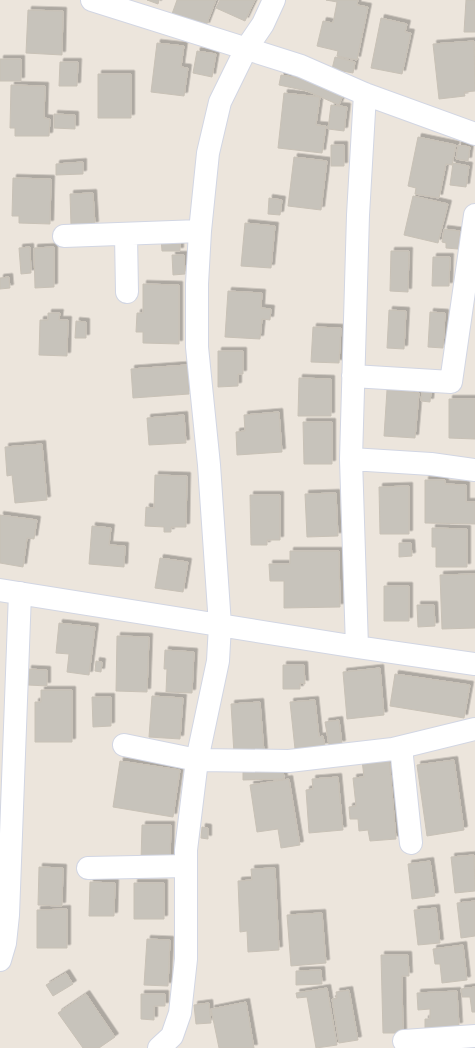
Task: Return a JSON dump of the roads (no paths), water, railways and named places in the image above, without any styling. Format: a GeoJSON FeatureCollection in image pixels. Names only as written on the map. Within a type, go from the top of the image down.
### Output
{"type":"FeatureCollection","features":[{"type":"Feature","properties":{"kind":"street"},"geometry":{"type":"LineString","coordinates":[[92,0],[300,66],[365,94],[475,134]]}},
{"type":"Feature","properties":{"kind":"street"},"geometry":{"type":"LineString","coordinates":[[170,1044],[180,1013],[186,959],[186,850],[197,760],[218,660],[220,626],[209,465],[197,347],[197,284],[200,231],[208,153],[220,102],[246,49],[263,24],[274,0]]}},
{"type":"Feature","properties":{"kind":"street"},"geometry":{"type":"LineString","coordinates":[[357,647],[351,459],[358,215],[365,94]]}},
{"type":"Feature","properties":{"kind":"street"},"geometry":{"type":"LineString","coordinates":[[353,376],[451,382],[475,215]]}},
{"type":"Feature","properties":{"kind":"street"},"geometry":{"type":"LineString","coordinates":[[64,236],[200,231]]}},
{"type":"Feature","properties":{"kind":"street"},"geometry":{"type":"LineString","coordinates":[[126,234],[127,292]]}},
{"type":"Feature","properties":{"kind":"street"},"geometry":{"type":"LineString","coordinates":[[351,459],[431,464],[475,470]]}},
{"type":"Feature","properties":{"kind":"street"},"geometry":{"type":"LineString","coordinates":[[0,960],[5,943],[8,915],[7,763],[10,591],[220,626],[475,664]]}},
{"type":"Feature","properties":{"kind":"street"},"geometry":{"type":"LineString","coordinates":[[124,745],[197,760],[289,761],[401,747],[475,729]]}},
{"type":"Feature","properties":{"kind":"street"},"geometry":{"type":"LineString","coordinates":[[401,747],[411,843]]}},
{"type":"Feature","properties":{"kind":"street"},"geometry":{"type":"LineString","coordinates":[[88,868],[186,866]]}},
{"type":"Feature","properties":{"kind":"street"},"geometry":{"type":"LineString","coordinates":[[404,1041],[475,1036]]}}]}
